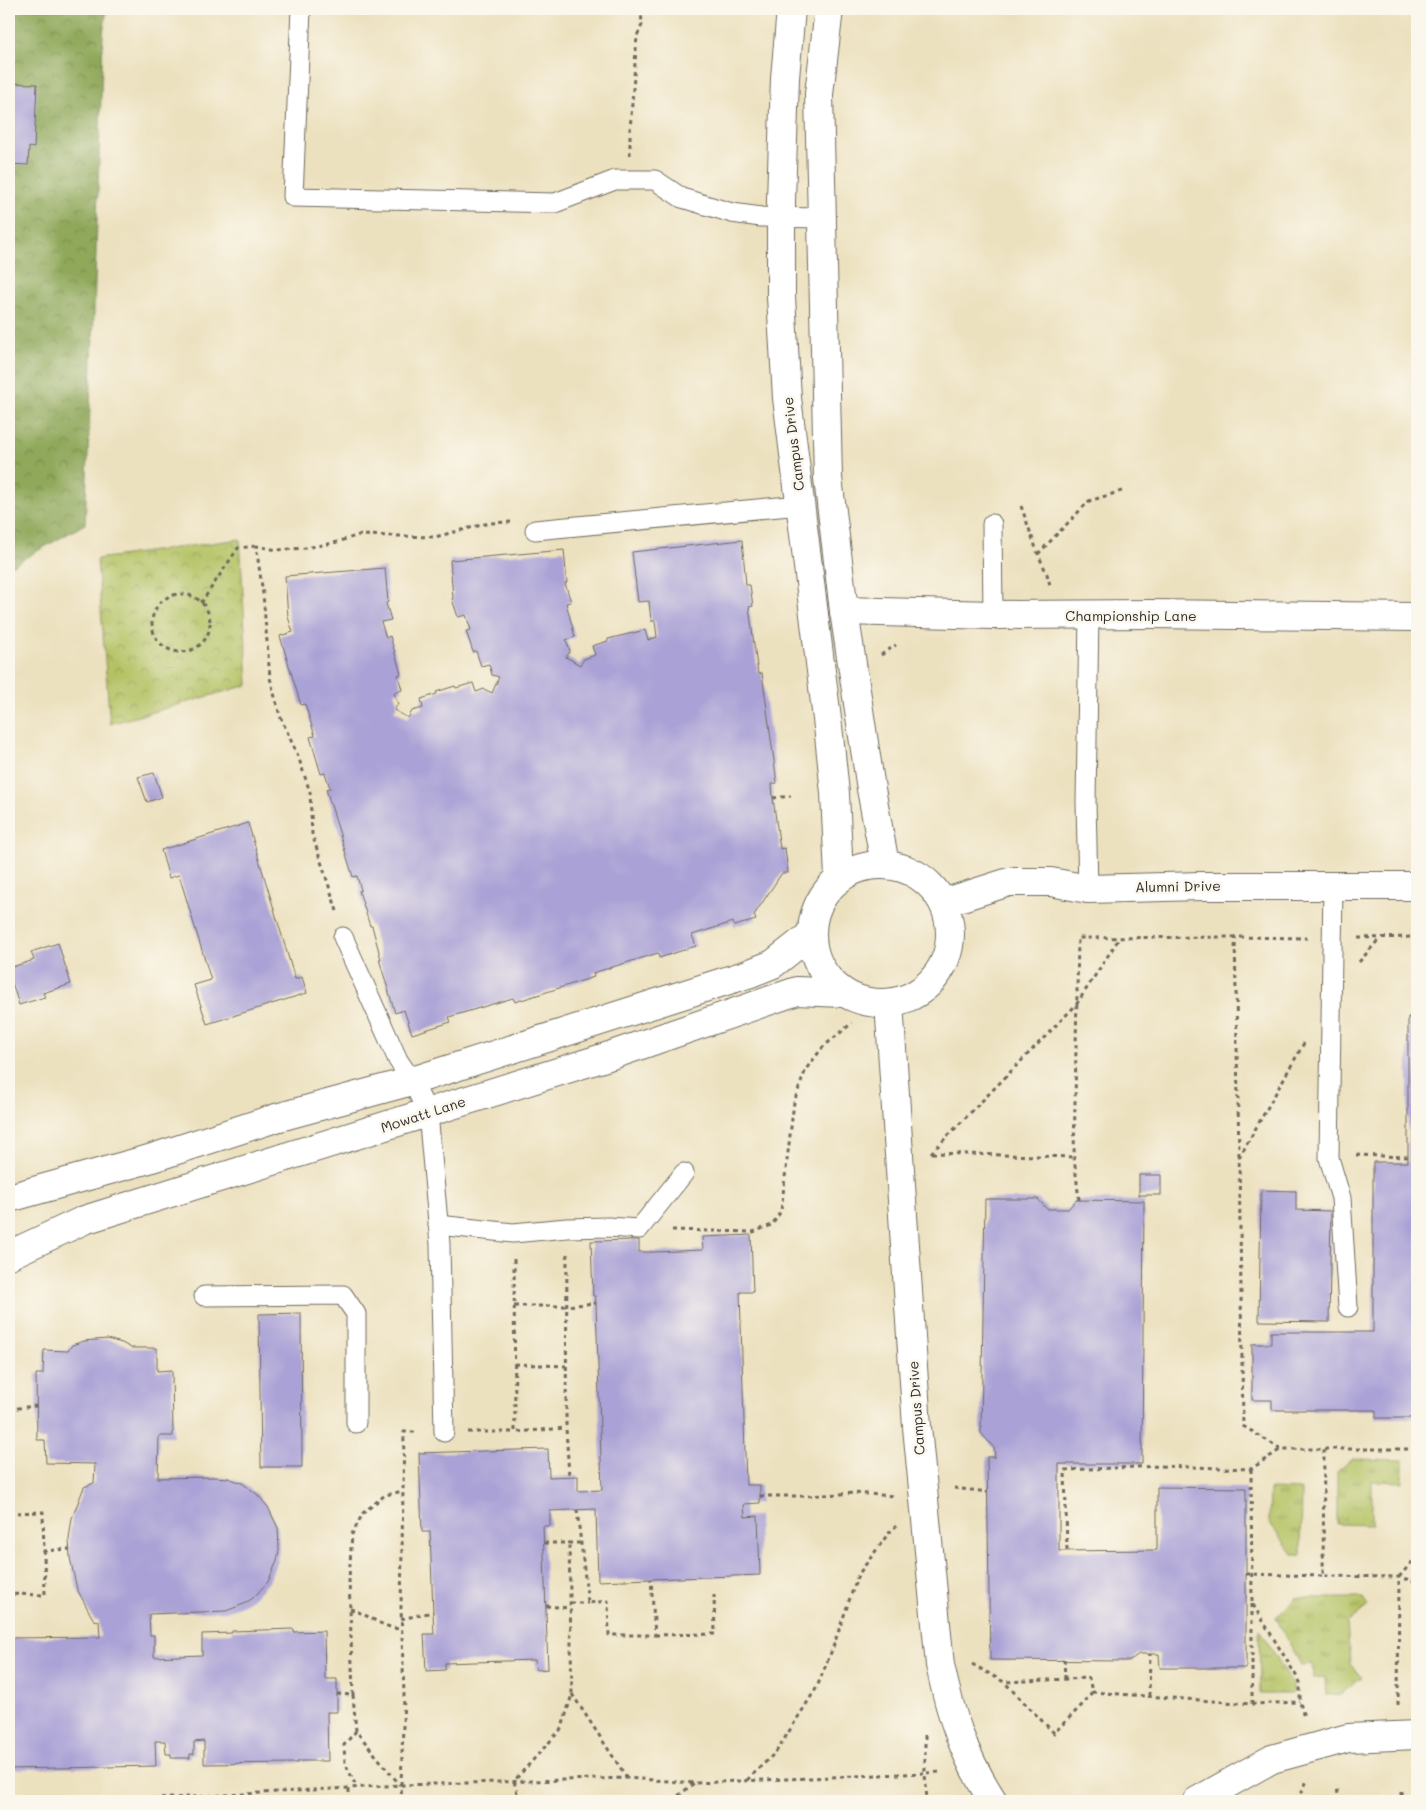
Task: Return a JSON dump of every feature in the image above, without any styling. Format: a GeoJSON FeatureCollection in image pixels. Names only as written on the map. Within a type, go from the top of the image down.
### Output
{"type":"FeatureCollection","features":[{"type":"Feature","properties":{"kind":"street","name":"Campus Drive"},"geometry":{"type":"LineString","coordinates":[[791,9],[785,78],[781,297],[787,398],[799,482],[800,505],[835,793],[839,877]]}},
{"type":"Feature","properties":{"kind":"street"},"geometry":{"type":"LineString","coordinates":[[829,9],[819,94],[828,478],[844,611],[871,789],[885,864]]}},
{"type":"Feature","properties":{"kind":"street","name":"Championship Lane"},"geometry":{"type":"LineString","coordinates":[[844,611],[993,615],[1417,617]]}},
{"type":"Feature","properties":{"kind":"street"},"geometry":{"type":"LineString","coordinates":[[885,864],[905,868],[923,878],[935,889],[943,903],[950,924],[949,946],[938,974],[917,994],[889,1004],[859,1001],[842,993],[826,978],[815,958],[810,936],[817,903],[839,877],[861,867],[885,864]]}},
{"type":"Feature","properties":{"kind":"street","name":"Alumni Drive"},"geometry":{"type":"LineString","coordinates":[[943,903],[1009,882],[1051,882],[1088,888],[1333,885],[1417,886]]}},
{"type":"Feature","properties":{"kind":"street"},"geometry":{"type":"LineString","coordinates":[[9,1198],[149,1159],[276,1118],[412,1081],[748,974],[773,964],[810,936]]}},
{"type":"Feature","properties":{"kind":"street","name":"Mowatt Lane"},"geometry":{"type":"LineString","coordinates":[[9,1255],[84,1220],[612,1055],[797,991],[842,993]]}},
{"type":"Feature","properties":{"kind":"street","name":"Campus Drive"},"geometry":{"type":"LineString","coordinates":[[889,1004],[917,1427],[939,1656],[955,1725],[968,1758],[993,1801]]}},
{"type":"Feature","properties":{"kind":"street"},"geometry":{"type":"LineString","coordinates":[[1197,1801],[1272,1760],[1348,1738],[1417,1735]]}},
{"type":"Feature","properties":{"kind":"lane"},"geometry":{"type":"LineString","coordinates":[[301,9],[293,197],[555,203],[615,180],[655,180],[682,198],[732,213],[762,217],[822,218]]}},
{"type":"Feature","properties":{"kind":"lane"},"geometry":{"type":"LineString","coordinates":[[535,530],[800,505]]}},
{"type":"Feature","properties":{"kind":"lane"},"geometry":{"type":"LineString","coordinates":[[992,524],[993,615]]}},
{"type":"Feature","properties":{"kind":"lane"},"geometry":{"type":"LineString","coordinates":[[1088,888],[1086,802],[1089,614]]}},
{"type":"Feature","properties":{"kind":"lane"},"geometry":{"type":"LineString","coordinates":[[1333,885],[1329,1158],[1341,1198],[1348,1307]]}},
{"type":"Feature","properties":{"kind":"lane"},"geometry":{"type":"LineString","coordinates":[[343,937],[398,1060],[412,1081],[428,1113],[438,1225],[444,1432]]}},
{"type":"Feature","properties":{"kind":"lane"},"geometry":{"type":"LineString","coordinates":[[438,1225],[513,1233],[567,1228],[608,1227],[639,1229],[684,1173]]}},
{"type":"Feature","properties":{"kind":"lane"},"geometry":{"type":"LineString","coordinates":[[204,1296],[343,1295],[356,1314],[356,1423]]}},
{"type":"Feature","properties":{"kind":"path"},"geometry":{"type":"LineString","coordinates":[[630,162],[630,130],[637,36],[642,25],[640,9]]}},
{"type":"Feature","properties":{"kind":"path"},"geometry":{"type":"LineString","coordinates":[[1038,554],[1089,501],[1125,490]]}},
{"type":"Feature","properties":{"kind":"path"},"geometry":{"type":"LineString","coordinates":[[1021,506],[1038,554],[1048,574],[1058,614]]}},
{"type":"Feature","properties":{"kind":"path"},"geometry":{"type":"LineString","coordinates":[[201,603],[238,548],[256,546],[277,550],[305,548],[334,543],[359,535],[435,537],[489,523],[513,522],[535,530]]}},
{"type":"Feature","properties":{"kind":"path"},"geometry":{"type":"LineString","coordinates":[[256,546],[263,594],[270,678],[280,716],[298,756],[310,792],[312,834],[338,915]]}},
{"type":"Feature","properties":{"kind":"path"},"geometry":{"type":"LineString","coordinates":[[181,594],[192,596],[201,603],[208,612],[210,623],[208,634],[201,644],[192,650],[181,652],[170,650],[160,644],[152,623],[160,603],[170,596],[181,594]]}},
{"type":"Feature","properties":{"kind":"path"},"geometry":{"type":"LineString","coordinates":[[773,798],[791,796]]}},
{"type":"Feature","properties":{"kind":"path"},"geometry":{"type":"LineString","coordinates":[[1074,1157],[931,1153],[1076,1005],[1120,937]]}},
{"type":"Feature","properties":{"kind":"path"},"geometry":{"type":"LineString","coordinates":[[1235,937],[1243,1426],[1281,1449],[1417,1449]]}},
{"type":"Feature","properties":{"kind":"path"},"geometry":{"type":"LineString","coordinates":[[1079,1200],[1074,1157],[1078,938],[1417,937]]}},
{"type":"Feature","properties":{"kind":"path"},"geometry":{"type":"LineString","coordinates":[[1356,965],[1380,938]]}},
{"type":"Feature","properties":{"kind":"path"},"geometry":{"type":"LineString","coordinates":[[639,1229],[753,1232],[772,1225],[781,1211],[794,1102],[806,1069],[823,1047],[852,1023]]}},
{"type":"Feature","properties":{"kind":"path"},"geometry":{"type":"LineString","coordinates":[[1239,1158],[1308,1036]]}},
{"type":"Feature","properties":{"kind":"path"},"geometry":{"type":"LineString","coordinates":[[1329,1158],[1342,1154],[1408,1157]]}},
{"type":"Feature","properties":{"kind":"path"},"geometry":{"type":"LineString","coordinates":[[567,1228],[566,1428],[569,1476]]}},
{"type":"Feature","properties":{"kind":"path"},"geometry":{"type":"LineString","coordinates":[[513,1233],[515,1432]]}},
{"type":"Feature","properties":{"kind":"path"},"geometry":{"type":"LineString","coordinates":[[514,1306],[566,1306],[596,1303]]}},
{"type":"Feature","properties":{"kind":"path"},"geometry":{"type":"LineString","coordinates":[[515,1364],[566,1366]]}},
{"type":"Feature","properties":{"kind":"path"},"geometry":{"type":"LineString","coordinates":[[9,1409],[36,1406]]}},
{"type":"Feature","properties":{"kind":"path"},"geometry":{"type":"LineString","coordinates":[[402,1801],[404,1695],[401,1619],[404,1432],[515,1432],[566,1428]]}},
{"type":"Feature","properties":{"kind":"path"},"geometry":{"type":"LineString","coordinates":[[1067,1550],[1065,1470],[1160,1466],[1251,1469],[1281,1449]]}},
{"type":"Feature","properties":{"kind":"path"},"geometry":{"type":"LineString","coordinates":[[1323,1576],[1324,1449]]}},
{"type":"Feature","properties":{"kind":"path"},"geometry":{"type":"LineString","coordinates":[[1251,1469],[1252,1704]]}},
{"type":"Feature","properties":{"kind":"path"},"geometry":{"type":"LineString","coordinates":[[948,1488],[988,1492]]}},
{"type":"Feature","properties":{"kind":"path"},"geometry":{"type":"LineString","coordinates":[[401,1785],[356,1731],[349,1579],[352,1534],[363,1513],[385,1495],[404,1491]]}},
{"type":"Feature","properties":{"kind":"path"},"geometry":{"type":"LineString","coordinates":[[760,1496],[854,1493],[900,1496]]}},
{"type":"Feature","properties":{"kind":"path"},"geometry":{"type":"LineString","coordinates":[[577,1510],[588,1603]]}},
{"type":"Feature","properties":{"kind":"path"},"geometry":{"type":"LineString","coordinates":[[9,1513],[43,1512],[45,1595],[9,1594]]}},
{"type":"Feature","properties":{"kind":"path"},"geometry":{"type":"LineString","coordinates":[[746,1781],[776,1752],[817,1687],[858,1575],[888,1534],[902,1520]]}},
{"type":"Feature","properties":{"kind":"path"},"geometry":{"type":"LineString","coordinates":[[544,1543],[581,1543]]}},
{"type":"Feature","properties":{"kind":"path"},"geometry":{"type":"LineString","coordinates":[[514,1781],[562,1728],[572,1694],[569,1544]]}},
{"type":"Feature","properties":{"kind":"path"},"geometry":{"type":"LineString","coordinates":[[43,1550],[70,1549]]}},
{"type":"Feature","properties":{"kind":"path"},"geometry":{"type":"LineString","coordinates":[[1398,1705],[1399,1576],[1417,1556]]}},
{"type":"Feature","properties":{"kind":"path"},"geometry":{"type":"LineString","coordinates":[[1246,1574],[1399,1576],[1417,1582]]}},
{"type":"Feature","properties":{"kind":"path"},"geometry":{"type":"LineString","coordinates":[[651,1579],[654,1635]]}},
{"type":"Feature","properties":{"kind":"path"},"geometry":{"type":"LineString","coordinates":[[570,1603],[608,1601],[609,1635],[715,1634],[714,1595]]}},
{"type":"Feature","properties":{"kind":"path"},"geometry":{"type":"LineString","coordinates":[[1092,1692],[1252,1704],[1300,1702],[1300,1682],[1252,1603]]}},
{"type":"Feature","properties":{"kind":"path"},"geometry":{"type":"LineString","coordinates":[[546,1606],[570,1608]]}},
{"type":"Feature","properties":{"kind":"path"},"geometry":{"type":"LineString","coordinates":[[350,1609],[360,1612],[390,1629],[401,1629]]}},
{"type":"Feature","properties":{"kind":"path"},"geometry":{"type":"LineString","coordinates":[[401,1619],[433,1612]]}},
{"type":"Feature","properties":{"kind":"path"},"geometry":{"type":"LineString","coordinates":[[1148,1696],[1150,1654]]}},
{"type":"Feature","properties":{"kind":"path"},"geometry":{"type":"LineString","coordinates":[[1064,1659],[1065,1679]]}},
{"type":"Feature","properties":{"kind":"path"},"geometry":{"type":"LineString","coordinates":[[969,1662],[1004,1682],[1054,1733],[1084,1703],[1092,1692],[1089,1678],[1004,1682]]}},
{"type":"Feature","properties":{"kind":"path"},"geometry":{"type":"LineString","coordinates":[[337,1694],[354,1695]]}},
{"type":"Feature","properties":{"kind":"path"},"geometry":{"type":"LineString","coordinates":[[572,1694],[627,1778]]}},
{"type":"Feature","properties":{"kind":"path"},"geometry":{"type":"LineString","coordinates":[[356,1731],[344,1745],[345,1763],[357,1788]]}},
{"type":"Feature","properties":{"kind":"path"},"geometry":{"type":"LineString","coordinates":[[925,1734],[927,1801]]}},
{"type":"Feature","properties":{"kind":"path"},"geometry":{"type":"LineString","coordinates":[[121,1801],[401,1785],[627,1778],[694,1783],[940,1772]]}},
{"type":"Feature","properties":{"kind":"path"},"geometry":{"type":"LineString","coordinates":[[514,1781],[519,1801]]}},
{"type":"Feature","properties":{"kind":"path"},"geometry":{"type":"LineString","coordinates":[[672,1801],[694,1783]]}},
{"type":"Feature","properties":{"kind":"path"},"geometry":{"type":"LineString","coordinates":[[1335,1801],[1338,1795],[1337,1786]]}},
{"type":"Feature","properties":{"kind":"path"},"geometry":{"type":"LineString","coordinates":[[348,1801],[349,1788]]}},
{"type":"Feature","properties":{"kind":"path"},"geometry":{"type":"LineString","coordinates":[[1401,1790],[1401,1801]]}},
{"type":"Feature","properties":{"kind":"green space"},"geometry":{"type":"Polygon","coordinates":[[[9,9],[107,9],[103,33],[85,524],[9,567],[9,9]]]}},
{"type":"Feature","properties":{"kind":"green space"},"geometry":{"type":"Polygon","coordinates":[[[240,539],[248,685],[110,724],[97,559],[240,539]]]}},
{"type":"Feature","properties":{"kind":"green space"},"geometry":{"type":"Polygon","coordinates":[[[1352,1459],[1403,1460],[1403,1482],[1372,1481],[1372,1525],[1337,1524],[1337,1472],[1352,1459]]]}},
{"type":"Feature","properties":{"kind":"green space"},"geometry":{"type":"Polygon","coordinates":[[[1270,1489],[1302,1490],[1301,1556],[1293,1554],[1269,1522],[1270,1489]]]}},
{"type":"Feature","properties":{"kind":"green space"},"geometry":{"type":"Polygon","coordinates":[[[1296,1598],[1363,1598],[1368,1606],[1347,1623],[1350,1664],[1362,1678],[1341,1694],[1326,1695],[1325,1677],[1313,1678],[1312,1664],[1301,1665],[1276,1618],[1296,1598]]]}},
{"type":"Feature","properties":{"kind":"green space"},"geometry":{"type":"Polygon","coordinates":[[[1259,1629],[1293,1684],[1293,1694],[1260,1694],[1259,1629]]]}},
{"type":"Feature","properties":{"kind":"building"},"geometry":{"type":"Polygon","coordinates":[[[9,83],[37,84],[34,148],[29,147],[28,165],[9,164],[9,83]]]}},
{"type":"Feature","properties":{"kind":"building"},"geometry":{"type":"Polygon","coordinates":[[[742,540],[746,585],[750,585],[753,606],[749,607],[758,674],[762,673],[777,783],[772,784],[780,849],[785,848],[788,873],[782,873],[754,915],[756,920],[734,926],[733,922],[692,935],[696,946],[659,958],[658,953],[593,973],[594,977],[515,1002],[513,998],[449,1017],[451,1022],[412,1034],[404,1010],[395,1013],[379,959],[381,959],[372,926],[370,926],[359,891],[361,890],[357,876],[353,877],[326,789],[330,788],[325,773],[321,774],[310,737],[315,736],[305,704],[301,705],[280,636],[293,632],[288,617],[285,576],[385,568],[388,602],[386,603],[391,620],[381,622],[386,638],[390,636],[401,674],[398,675],[402,690],[394,693],[398,704],[394,710],[408,718],[412,711],[423,708],[421,699],[437,694],[436,692],[473,683],[476,692],[484,689],[492,693],[499,677],[492,675],[489,664],[481,666],[476,651],[473,652],[466,631],[471,630],[466,615],[458,617],[452,599],[450,560],[564,550],[567,583],[565,583],[571,602],[566,603],[575,637],[566,640],[570,651],[566,657],[580,665],[584,659],[595,655],[592,646],[608,641],[608,639],[645,630],[648,640],[657,637],[655,621],[651,621],[649,601],[638,602],[632,552],[742,540]]]}},
{"type":"Feature","properties":{"kind":"building"},"geometry":{"type":"Polygon","coordinates":[[[154,773],[162,797],[147,802],[138,777],[154,773]]]}},
{"type":"Feature","properties":{"kind":"building"},"geometry":{"type":"Polygon","coordinates":[[[248,823],[295,979],[302,977],[307,993],[207,1024],[194,985],[211,980],[179,875],[169,878],[161,850],[248,823]]]}},
{"type":"Feature","properties":{"kind":"building"},"geometry":{"type":"Polygon","coordinates":[[[58,943],[71,984],[43,993],[45,997],[19,1005],[9,968],[34,960],[31,952],[58,943]]]}},
{"type":"Feature","properties":{"kind":"building"},"geometry":{"type":"Polygon","coordinates":[[[1408,1017],[1417,1017],[1417,1418],[1376,1418],[1376,1410],[1272,1410],[1272,1400],[1252,1400],[1252,1344],[1271,1344],[1271,1332],[1373,1332],[1373,1162],[1408,1162],[1408,1017]]]}},
{"type":"Feature","properties":{"kind":"building"},"geometry":{"type":"Polygon","coordinates":[[[1139,1175],[1161,1175],[1161,1195],[1139,1195],[1139,1175]]]}},
{"type":"Feature","properties":{"kind":"building"},"geometry":{"type":"Polygon","coordinates":[[[1261,1190],[1296,1191],[1296,1210],[1331,1211],[1329,1322],[1259,1321],[1261,1190]]]}},
{"type":"Feature","properties":{"kind":"building"},"geometry":{"type":"Polygon","coordinates":[[[985,1199],[1038,1199],[1047,1209],[1068,1209],[1076,1200],[1144,1201],[1142,1464],[1059,1464],[1059,1551],[1157,1550],[1157,1487],[1246,1488],[1246,1668],[1160,1668],[1159,1654],[1139,1654],[1129,1661],[990,1660],[987,1457],[995,1457],[994,1448],[981,1433],[985,1199]]]}},
{"type":"Feature","properties":{"kind":"building"},"geometry":{"type":"Polygon","coordinates":[[[751,1235],[753,1292],[740,1292],[746,1485],[760,1485],[760,1503],[744,1504],[745,1517],[758,1516],[760,1575],[598,1581],[596,1509],[550,1511],[550,1526],[543,1526],[548,1669],[536,1670],[535,1660],[445,1663],[445,1670],[426,1671],[424,1634],[434,1634],[430,1532],[422,1532],[419,1453],[548,1449],[549,1477],[578,1476],[578,1491],[602,1490],[596,1303],[595,1296],[593,1296],[591,1241],[639,1240],[639,1252],[654,1252],[703,1250],[702,1237],[751,1235]]]}},
{"type":"Feature","properties":{"kind":"building"},"geometry":{"type":"Polygon","coordinates":[[[301,1313],[302,1467],[261,1467],[259,1314],[301,1313]]]}},
{"type":"Feature","properties":{"kind":"building"},"geometry":{"type":"Polygon","coordinates":[[[107,1339],[122,1343],[131,1348],[157,1348],[157,1371],[172,1370],[173,1436],[159,1436],[158,1478],[214,1477],[228,1478],[242,1483],[257,1494],[268,1507],[278,1528],[279,1550],[277,1561],[268,1582],[253,1598],[244,1604],[226,1611],[149,1614],[150,1635],[154,1635],[154,1657],[202,1655],[202,1634],[294,1629],[294,1632],[324,1631],[325,1679],[337,1679],[337,1712],[327,1712],[328,1761],[204,1764],[204,1741],[194,1742],[194,1754],[190,1754],[190,1758],[171,1758],[171,1754],[166,1754],[165,1741],[155,1741],[156,1766],[9,1769],[9,1638],[100,1637],[99,1621],[94,1620],[77,1589],[70,1558],[69,1539],[72,1518],[84,1487],[94,1483],[95,1464],[46,1463],[45,1440],[37,1440],[36,1374],[43,1374],[44,1350],[68,1351],[72,1345],[84,1341],[107,1339]]]}}]}
